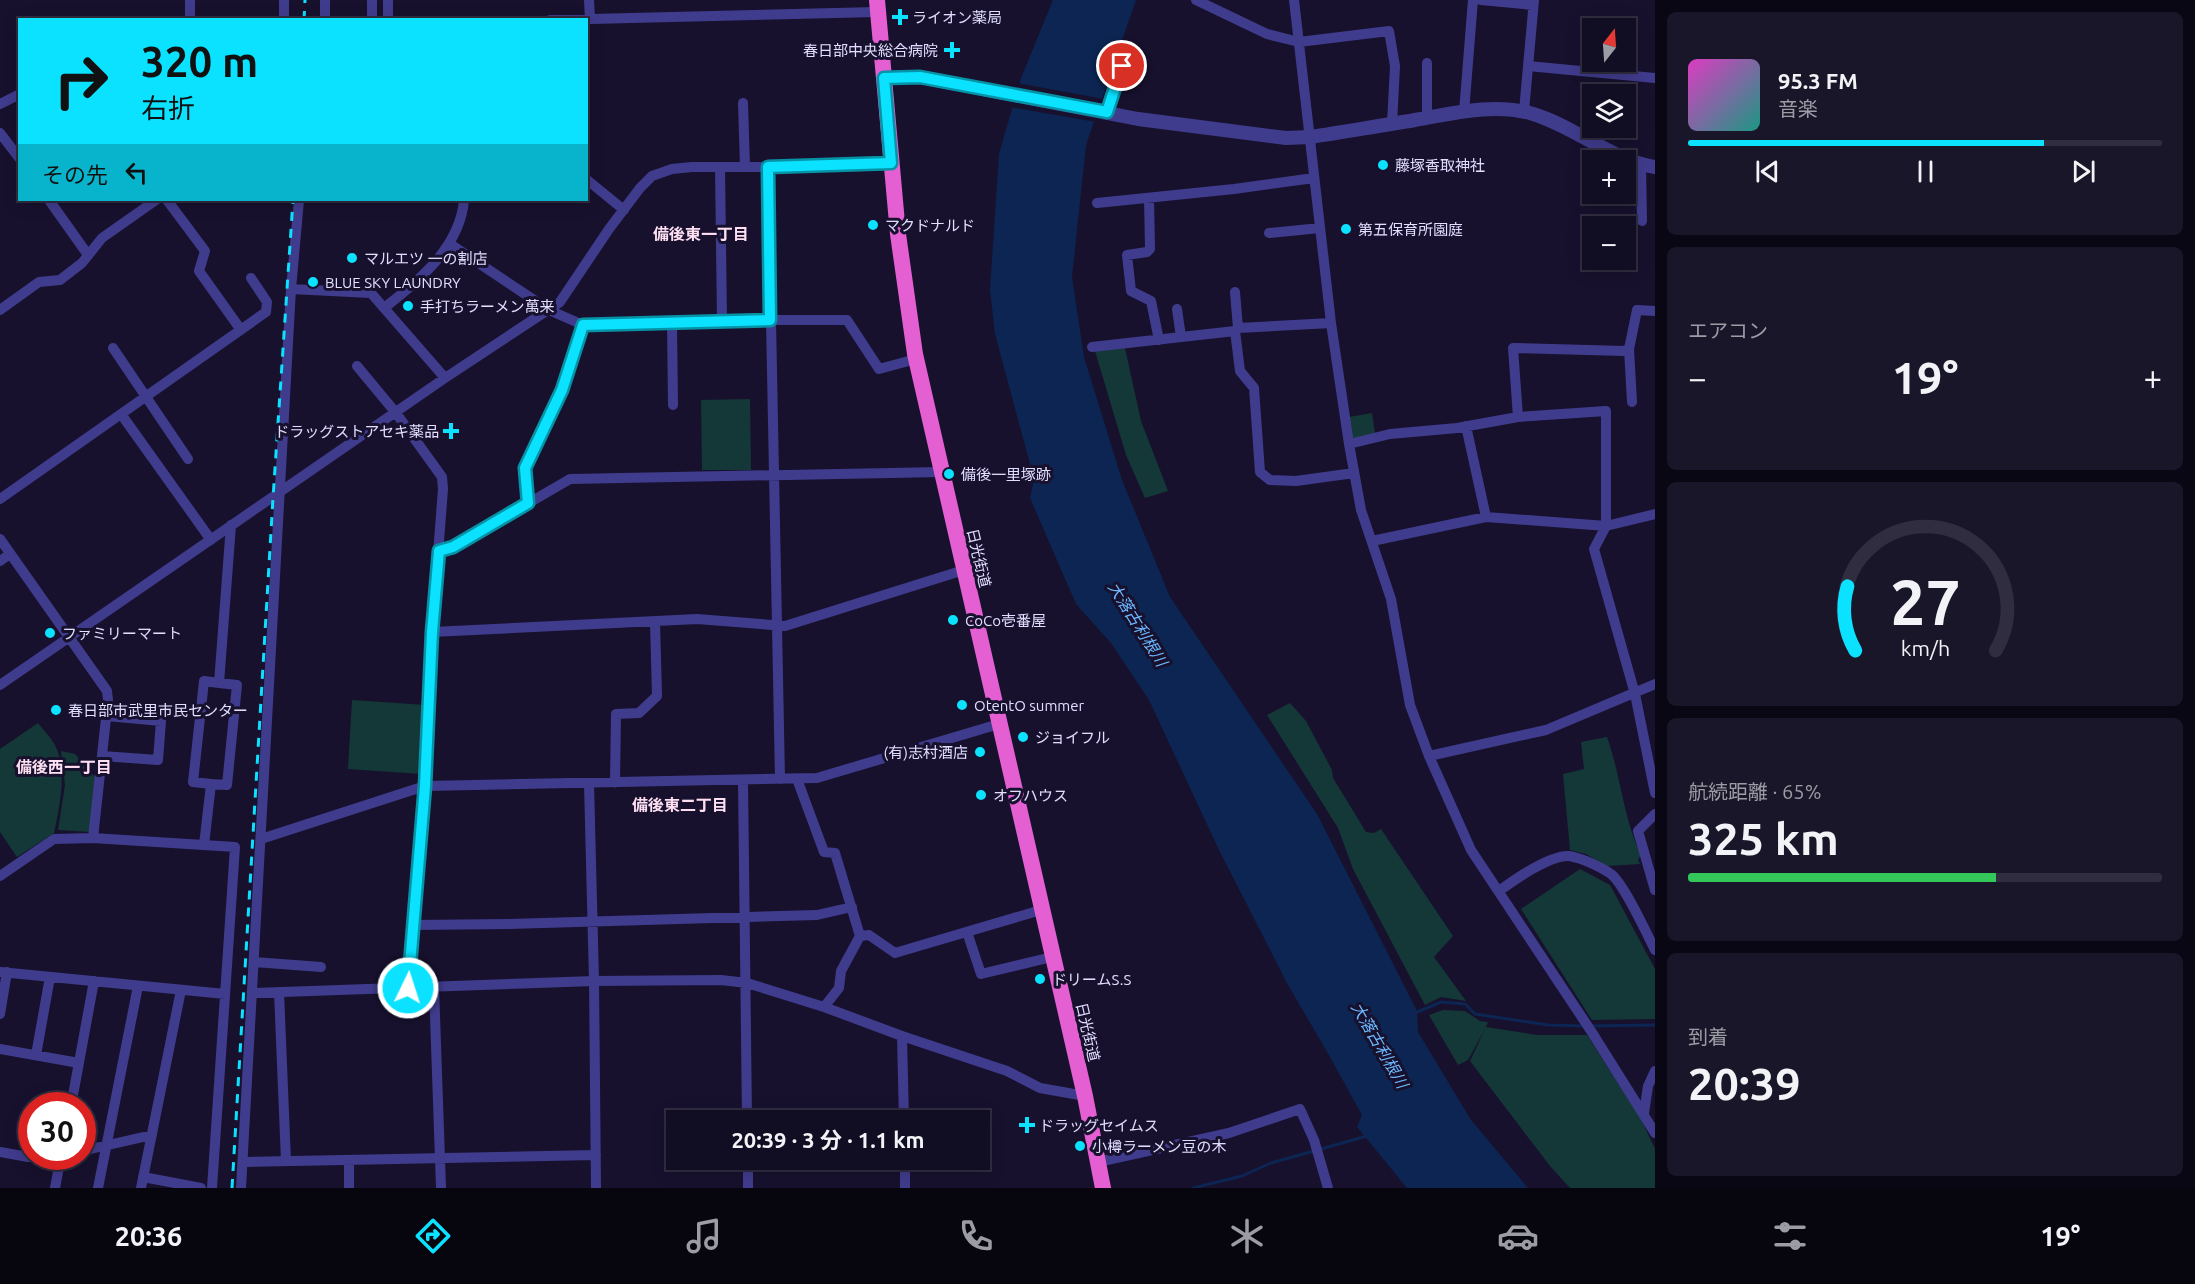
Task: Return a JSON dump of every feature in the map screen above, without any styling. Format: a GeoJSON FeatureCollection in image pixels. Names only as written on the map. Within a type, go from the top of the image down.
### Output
{"type":"FeatureCollection","features":[{"type":"Feature","properties":{"kind":"highway","name":"日光街道"},"geometry":{"type":"LineString","coordinates":[[877,6],[898,234],[916,359],[1103,1188]]}},
{"type":"Feature","properties":{"kind":"street"},"geometry":{"type":"LineString","coordinates":[[190,0],[190,18]]}},
{"type":"Feature","properties":{"kind":"street"},"geometry":{"type":"LineString","coordinates":[[284,0],[284,18]]}},
{"type":"Feature","properties":{"kind":"street"},"geometry":{"type":"LineString","coordinates":[[325,0],[325,18]]}},
{"type":"Feature","properties":{"kind":"street"},"geometry":{"type":"LineString","coordinates":[[372,0],[372,18]]}},
{"type":"Feature","properties":{"kind":"street"},"geometry":{"type":"LineString","coordinates":[[388,0],[388,18]]}},
{"type":"Feature","properties":{"kind":"street"},"geometry":{"type":"LineString","coordinates":[[589,0],[590,19],[877,6]]}},
{"type":"Feature","properties":{"kind":"street"},"geometry":{"type":"LineString","coordinates":[[1196,0],[1267,34],[1299,42],[1389,32],[1395,66],[1392,124]]}},
{"type":"Feature","properties":{"kind":"street"},"geometry":{"type":"LineString","coordinates":[[1294,0],[1331,323],[1349,444],[1361,510],[1391,598],[1410,705],[1471,850],[1655,1133]]}},
{"type":"Feature","properties":{"kind":"street"},"geometry":{"type":"LineString","coordinates":[[1464,112],[1473,0]]}},
{"type":"Feature","properties":{"kind":"street"},"geometry":{"type":"LineString","coordinates":[[1481,0],[1533,3],[1524,111]]}},
{"type":"Feature","properties":{"kind":"street"},"geometry":{"type":"LineString","coordinates":[[1427,63],[1427,117]]}},
{"type":"Feature","properties":{"kind":"street"},"geometry":{"type":"LineString","coordinates":[[1107,112],[1122,66]]}},
{"type":"Feature","properties":{"kind":"street"},"geometry":{"type":"LineString","coordinates":[[1528,66],[1655,78]]}},
{"type":"Feature","properties":{"kind":"street"},"geometry":{"type":"LineString","coordinates":[[884,78],[920,77],[1107,112],[1286,138],[1310,138],[1464,112],[1524,111],[1547,118],[1648,166],[1642,221]]}},
{"type":"Feature","properties":{"kind":"street"},"geometry":{"type":"LineString","coordinates":[[0,104],[18,95]]}},
{"type":"Feature","properties":{"kind":"street"},"geometry":{"type":"LineString","coordinates":[[743,103],[745,167]]}},
{"type":"Feature","properties":{"kind":"street"},"geometry":{"type":"LineString","coordinates":[[0,133],[18,156]]}},
{"type":"Feature","properties":{"kind":"street"},"geometry":{"type":"LineString","coordinates":[[0,686],[445,378],[560,302],[640,188],[652,176],[672,169],[891,163]]}},
{"type":"Feature","properties":{"kind":"street"},"geometry":{"type":"LineString","coordinates":[[720,167],[722,321]]}},
{"type":"Feature","properties":{"kind":"street"},"geometry":{"type":"LineString","coordinates":[[768,167],[780,779]]}},
{"type":"Feature","properties":{"kind":"street"},"geometry":{"type":"LineString","coordinates":[[1098,203],[1314,178]]}},
{"type":"Feature","properties":{"kind":"street"},"geometry":{"type":"LineString","coordinates":[[588,181],[624,210]]}},
{"type":"Feature","properties":{"kind":"street"},"geometry":{"type":"LineString","coordinates":[[1149,198],[1150,249],[1147,252],[1127,255],[1131,291],[1151,301],[1159,340]]}},
{"type":"Feature","properties":{"kind":"street"},"geometry":{"type":"LineString","coordinates":[[50,201],[88,255]]}},
{"type":"Feature","properties":{"kind":"street"},"geometry":{"type":"LineString","coordinates":[[0,310],[39,282],[60,280],[82,263],[102,238],[155,201]]}},
{"type":"Feature","properties":{"kind":"street"},"geometry":{"type":"LineString","coordinates":[[168,201],[205,251],[199,271],[241,330]]}},
{"type":"Feature","properties":{"kind":"street"},"geometry":{"type":"LineString","coordinates":[[242,1188],[291,289],[300,201]]}},
{"type":"Feature","properties":{"kind":"street"},"geometry":{"type":"LineString","coordinates":[[384,308],[414,285],[450,244],[463,213],[464,201]]}},
{"type":"Feature","properties":{"kind":"street"},"geometry":{"type":"LineString","coordinates":[[1269,233],[1320,228]]}},
{"type":"Feature","properties":{"kind":"street"},"geometry":{"type":"LineString","coordinates":[[450,244],[549,310],[583,325],[847,320],[879,369],[916,359]]}},
{"type":"Feature","properties":{"kind":"street"},"geometry":{"type":"LineString","coordinates":[[0,499],[266,312],[267,302],[251,278]]}},
{"type":"Feature","properties":{"kind":"street"},"geometry":{"type":"LineString","coordinates":[[291,289],[371,293],[445,378]]}},
{"type":"Feature","properties":{"kind":"street"},"geometry":{"type":"LineString","coordinates":[[1235,292],[1240,371],[1254,388],[1260,472],[1269,480],[1296,481],[1354,473]]}},
{"type":"Feature","properties":{"kind":"street"},"geometry":{"type":"LineString","coordinates":[[1177,309],[1181,337]]}},
{"type":"Feature","properties":{"kind":"street"},"geometry":{"type":"LineString","coordinates":[[1632,402],[1629,349],[1637,310],[1655,311]]}},
{"type":"Feature","properties":{"kind":"street"},"geometry":{"type":"LineString","coordinates":[[672,323],[673,405]]}},
{"type":"Feature","properties":{"kind":"street"},"geometry":{"type":"LineString","coordinates":[[1092,347],[1236,330],[1331,323]]}},
{"type":"Feature","properties":{"kind":"street"},"geometry":{"type":"LineString","coordinates":[[528,503],[525,468],[562,390],[583,325]]}},
{"type":"Feature","properties":{"kind":"street"},"geometry":{"type":"LineString","coordinates":[[112,348],[188,459]]}},
{"type":"Feature","properties":{"kind":"street"},"geometry":{"type":"LineString","coordinates":[[1518,417],[1513,348],[1624,351],[1629,349]]}},
{"type":"Feature","properties":{"kind":"street"},"geometry":{"type":"LineString","coordinates":[[357,366],[396,413],[442,477],[443,489],[432,632],[425,786],[408,988]]}},
{"type":"Feature","properties":{"kind":"street"},"geometry":{"type":"LineString","coordinates":[[1349,444],[1390,434],[1466,426],[1518,417],[1606,411],[1606,526],[1594,549],[1635,694],[1655,793]]}},
{"type":"Feature","properties":{"kind":"street"},"geometry":{"type":"LineString","coordinates":[[121,414],[211,540]]}},
{"type":"Feature","properties":{"kind":"street"},"geometry":{"type":"LineString","coordinates":[[1466,426],[1486,517]]}},
{"type":"Feature","properties":{"kind":"street"},"geometry":{"type":"LineString","coordinates":[[439,551],[453,547],[570,479],[941,472]]}},
{"type":"Feature","properties":{"kind":"street"},"geometry":{"type":"LineString","coordinates":[[1372,541],[1486,517],[1606,526],[1655,514]]}},
{"type":"Feature","properties":{"kind":"street"},"geometry":{"type":"LineString","coordinates":[[219,683],[231,525]]}},
{"type":"Feature","properties":{"kind":"street"},"geometry":{"type":"LineString","coordinates":[[0,539],[107,690],[108,700],[93,837]]}},
{"type":"Feature","properties":{"kind":"street"},"geometry":{"type":"LineString","coordinates":[[0,561],[10,554]]}},
{"type":"Feature","properties":{"kind":"street"},"geometry":{"type":"LineString","coordinates":[[432,632],[697,619],[778,627],[964,570]]}},
{"type":"Feature","properties":{"kind":"street"},"geometry":{"type":"LineString","coordinates":[[615,783],[616,714],[639,713],[657,696],[656,622]]}},
{"type":"Feature","properties":{"kind":"street"},"geometry":{"type":"LineString","coordinates":[[204,681],[219,683],[237,685],[227,785],[193,782],[204,681]]}},
{"type":"Feature","properties":{"kind":"street"},"geometry":{"type":"LineString","coordinates":[[1430,756],[1546,730],[1655,684]]}},
{"type":"Feature","properties":{"kind":"street"},"geometry":{"type":"LineString","coordinates":[[102,756],[158,760],[161,722],[106,716]]}},
{"type":"Feature","properties":{"kind":"street"},"geometry":{"type":"LineString","coordinates":[[261,839],[425,786],[817,778],[999,724]]}},
{"type":"Feature","properties":{"kind":"street"},"geometry":{"type":"LineString","coordinates":[[797,779],[824,852],[835,853],[860,936],[841,971],[839,988],[824,1006]]}},
{"type":"Feature","properties":{"kind":"street"},"geometry":{"type":"LineString","coordinates":[[743,780],[747,1110]]}},
{"type":"Feature","properties":{"kind":"street"},"geometry":{"type":"LineString","coordinates":[[589,783],[596,1188]]}},
{"type":"Feature","properties":{"kind":"street"},"geometry":{"type":"LineString","coordinates":[[204,845],[211,784]]}},
{"type":"Feature","properties":{"kind":"street"},"geometry":{"type":"LineString","coordinates":[[1655,814],[1638,831],[1655,891]]}},
{"type":"Feature","properties":{"kind":"street"},"geometry":{"type":"LineString","coordinates":[[0,876],[54,839],[93,837],[235,847],[212,1188]]}},
{"type":"Feature","properties":{"kind":"street"},"geometry":{"type":"LineString","coordinates":[[1499,891],[1545,862],[1568,856],[1590,863],[1613,875],[1637,914],[1655,950]]}},
{"type":"Feature","properties":{"kind":"street"},"geometry":{"type":"LineString","coordinates":[[412,924],[593,922],[817,915],[852,907]]}},
{"type":"Feature","properties":{"kind":"street"},"geometry":{"type":"LineString","coordinates":[[860,936],[868,935],[895,953],[1041,910]]}},
{"type":"Feature","properties":{"kind":"street"},"geometry":{"type":"LineString","coordinates":[[967,932],[981,974],[1052,957]]}},
{"type":"Feature","properties":{"kind":"street"},"geometry":{"type":"LineString","coordinates":[[254,962],[321,968]]}},
{"type":"Feature","properties":{"kind":"street"},"geometry":{"type":"LineString","coordinates":[[0,1014],[4,972],[225,994]]}},
{"type":"Feature","properties":{"kind":"street"},"geometry":{"type":"LineString","coordinates":[[36,1055],[50,977]]}},
{"type":"Feature","properties":{"kind":"street"},"geometry":{"type":"LineString","coordinates":[[252,993],[594,981],[721,980],[747,983],[824,1006],[902,1036],[1007,1071],[1040,1088],[1084,1096]]}},
{"type":"Feature","properties":{"kind":"street"},"geometry":{"type":"LineString","coordinates":[[74,1092],[94,981]]}},
{"type":"Feature","properties":{"kind":"street"},"geometry":{"type":"LineString","coordinates":[[98,1188],[138,986]]}},
{"type":"Feature","properties":{"kind":"street"},"geometry":{"type":"LineString","coordinates":[[434,987],[441,1188]]}},
{"type":"Feature","properties":{"kind":"street"},"geometry":{"type":"LineString","coordinates":[[181,990],[142,1183],[201,1188]]}},
{"type":"Feature","properties":{"kind":"street"},"geometry":{"type":"LineString","coordinates":[[279,992],[286,1161]]}},
{"type":"Feature","properties":{"kind":"street"},"geometry":{"type":"LineString","coordinates":[[902,1036],[904,1110]]}},
{"type":"Feature","properties":{"kind":"street"},"geometry":{"type":"LineString","coordinates":[[0,1049],[79,1062]]}},
{"type":"Feature","properties":{"kind":"street"},"geometry":{"type":"LineString","coordinates":[[1644,1113],[1648,1086],[1655,1071]]}},
{"type":"Feature","properties":{"kind":"street"},"geometry":{"type":"LineString","coordinates":[[1098,1162],[1229,1133],[1300,1109],[1315,1145],[1328,1188]]}},
{"type":"Feature","properties":{"kind":"street"},"geometry":{"type":"LineString","coordinates":[[96,1147],[152,1135]]}},
{"type":"Feature","properties":{"kind":"street"},"geometry":{"type":"LineString","coordinates":[[0,1152],[18,1156]]}},
{"type":"Feature","properties":{"kind":"street"},"geometry":{"type":"LineString","coordinates":[[243,1162],[596,1155]]}},
{"type":"Feature","properties":{"kind":"street"},"geometry":{"type":"LineString","coordinates":[[349,1160],[349,1188]]}},
{"type":"Feature","properties":{"kind":"street"},"geometry":{"type":"LineString","coordinates":[[55,1188],[58,1170]]}},
{"type":"Feature","properties":{"kind":"street"},"geometry":{"type":"LineString","coordinates":[[748,1170],[748,1188]]}},
{"type":"Feature","properties":{"kind":"street"},"geometry":{"type":"LineString","coordinates":[[905,1170],[905,1188]]}},
{"type":"Feature","properties":{"kind":"green space"},"geometry":{"type":"Polygon","coordinates":[[[1125,348],[1141,421],[1168,491],[1145,498],[1126,455],[1095,351],[1125,348]]]}},
{"type":"Feature","properties":{"kind":"green space"},"geometry":{"type":"Polygon","coordinates":[[[750,399],[751,470],[702,470],[701,400],[750,399]]]}},
{"type":"Feature","properties":{"kind":"green space"},"geometry":{"type":"Polygon","coordinates":[[[1372,413],[1375,434],[1355,439],[1352,436],[1349,417],[1372,413]]]}},
{"type":"Feature","properties":{"kind":"green space"},"geometry":{"type":"Polygon","coordinates":[[[352,700],[426,705],[422,774],[348,769],[352,700]]]}},
{"type":"Feature","properties":{"kind":"green space"},"geometry":{"type":"Polygon","coordinates":[[[1290,703],[1306,721],[1332,770],[1333,778],[1366,832],[1374,833],[1381,829],[1453,936],[1434,957],[1466,1001],[1441,997],[1425,1005],[1353,869],[1338,828],[1267,715],[1290,703]]]}},
{"type":"Feature","properties":{"kind":"green space"},"geometry":{"type":"Polygon","coordinates":[[[38,723],[56,746],[60,759],[62,780],[60,802],[54,833],[17,857],[0,832],[0,749],[38,723]]]}},
{"type":"Feature","properties":{"kind":"green space"},"geometry":{"type":"Polygon","coordinates":[[[1607,737],[1630,826],[1641,855],[1638,860],[1640,864],[1607,866],[1586,854],[1570,850],[1563,774],[1584,769],[1581,742],[1607,737]]]}},
{"type":"Feature","properties":{"kind":"green space"},"geometry":{"type":"Polygon","coordinates":[[[61,751],[75,754],[96,778],[90,832],[58,830],[65,785],[61,751]]]}},
{"type":"Feature","properties":{"kind":"green space"},"geometry":{"type":"Polygon","coordinates":[[[1580,869],[1610,885],[1655,969],[1655,1019],[1592,1020],[1521,909],[1580,869]]]}},
{"type":"Feature","properties":{"kind":"green space"},"geometry":{"type":"Polygon","coordinates":[[[1443,1010],[1465,1011],[1480,1021],[1488,1022],[1486,1027],[1537,1035],[1587,1035],[1642,1121],[1655,1149],[1655,1188],[1570,1188],[1550,1166],[1470,1061],[1485,1029],[1468,1060],[1458,1065],[1429,1015],[1443,1010]]]}},
{"type":"Feature","properties":{"kind":"water","name":"大落古利根川"},"geometry":{"type":"Polygon","coordinates":[[[1053,0],[1136,0],[1086,145],[1072,277],[1084,357],[1122,480],[1170,597],[1317,814],[1417,1011],[1418,1032],[1471,1120],[1528,1188],[1407,1188],[1357,1127],[1362,1115],[1288,985],[1218,848],[1149,700],[1111,643],[1076,604],[1030,498],[1034,479],[995,334],[990,290],[999,154],[1021,78],[1053,0]]]}},
{"type":"Feature","properties":{"kind":"pier"},"geometry":{"type":"Polygon","coordinates":[[[1017,83],[1104,99],[1096,122],[1010,107],[1017,83]]]}},
{"type":"Feature","properties":{"kind":"waterway"},"geometry":{"type":"LineString","coordinates":[[1415,1013],[1441,1002],[1465,1004],[1475,1014],[1548,1025],[1584,1026]]}},
{"type":"Feature","properties":{"kind":"waterway"},"geometry":{"type":"LineString","coordinates":[[1591,1026],[1655,1025]]}},
{"type":"Feature","properties":{"kind":"waterway"},"geometry":{"type":"LineString","coordinates":[[1193,1188],[1242,1176],[1271,1163],[1367,1136]]}},
{"type":"Feature","properties":{"kind":"railway"},"geometry":{"type":"LineString","coordinates":[[304,18],[305,0]]}},
{"type":"Feature","properties":{"kind":"railway"},"geometry":{"type":"LineString","coordinates":[[232,1188],[293,201]]}},
{"type":"Feature","properties":{"kind":"place","name":"ライオン薬局"},"geometry":{"type":"Point","coordinates":[900,17]}},
{"type":"Feature","properties":{"kind":"place","name":"春日部中央総合病院"},"geometry":{"type":"Point","coordinates":[952,50]}},
{"type":"Feature","properties":{"kind":"place","name":"藤塚香取神社"},"geometry":{"type":"Point","coordinates":[1383,165]}},
{"type":"Feature","properties":{"kind":"place","name":"マクドナルド"},"geometry":{"type":"Point","coordinates":[873,225]}},
{"type":"Feature","properties":{"kind":"place","name":"第五保育所園庭"},"geometry":{"type":"Point","coordinates":[1346,229]}},
{"type":"Feature","properties":{"kind":"place","name":"マルエツ 一の割店"},"geometry":{"type":"Point","coordinates":[352,258]}},
{"type":"Feature","properties":{"kind":"place","name":"BLUE SKY LAUNDRY"},"geometry":{"type":"Point","coordinates":[313,282]}},
{"type":"Feature","properties":{"kind":"place","name":"手打ちラーメン萬来"},"geometry":{"type":"Point","coordinates":[408,306]}},
{"type":"Feature","properties":{"kind":"place","name":"ドラッグストアセキ薬品"},"geometry":{"type":"Point","coordinates":[451,431]}},
{"type":"Feature","properties":{"kind":"place","name":"備後一里塚跡"},"geometry":{"type":"Point","coordinates":[949,474]}},
{"type":"Feature","properties":{"kind":"place","name":"CoCo壱番屋"},"geometry":{"type":"Point","coordinates":[953,620]}},
{"type":"Feature","properties":{"kind":"place","name":"ファミリーマート"},"geometry":{"type":"Point","coordinates":[50,633]}},
{"type":"Feature","properties":{"kind":"place","name":"OtentO summer"},"geometry":{"type":"Point","coordinates":[962,705]}},
{"type":"Feature","properties":{"kind":"place","name":"春日部市武里市民センター"},"geometry":{"type":"Point","coordinates":[56,710]}},
{"type":"Feature","properties":{"kind":"place","name":"ジョイフル"},"geometry":{"type":"Point","coordinates":[1023,737]}},
{"type":"Feature","properties":{"kind":"place","name":"(有)志村酒店"},"geometry":{"type":"Point","coordinates":[980,752]}},
{"type":"Feature","properties":{"kind":"place","name":"オフハウス"},"geometry":{"type":"Point","coordinates":[981,795]}},
{"type":"Feature","properties":{"kind":"place","name":"ドリームS.S"},"geometry":{"type":"Point","coordinates":[1040,979]}},
{"type":"Feature","properties":{"kind":"place","name":"ドラッグセイムス"},"geometry":{"type":"Point","coordinates":[1027,1125]}},
{"type":"Feature","properties":{"kind":"place","name":"小樽ラーメン豆の木"},"geometry":{"type":"Point","coordinates":[1080,1146]}},
{"type":"Feature","properties":{"kind":"district","name":"備後東一丁目"},"geometry":{"type":"Point","coordinates":[701,234]}},
{"type":"Feature","properties":{"kind":"district","name":"備後西一丁目"},"geometry":{"type":"Point","coordinates":[64,767]}},
{"type":"Feature","properties":{"kind":"district","name":"備後東二丁目"},"geometry":{"type":"Point","coordinates":[680,805]}},
{"type":"Feature","properties":{"kind":"route"},"geometry":{"type":"LineString","coordinates":[[408,988],[425,786],[432,632],[439,551],[453,547],[528,503],[525,468],[562,390],[583,325],[770,320],[768,167],[891,163],[884,78],[920,77],[962,87],[1107,112],[1122,66]]}}]}
